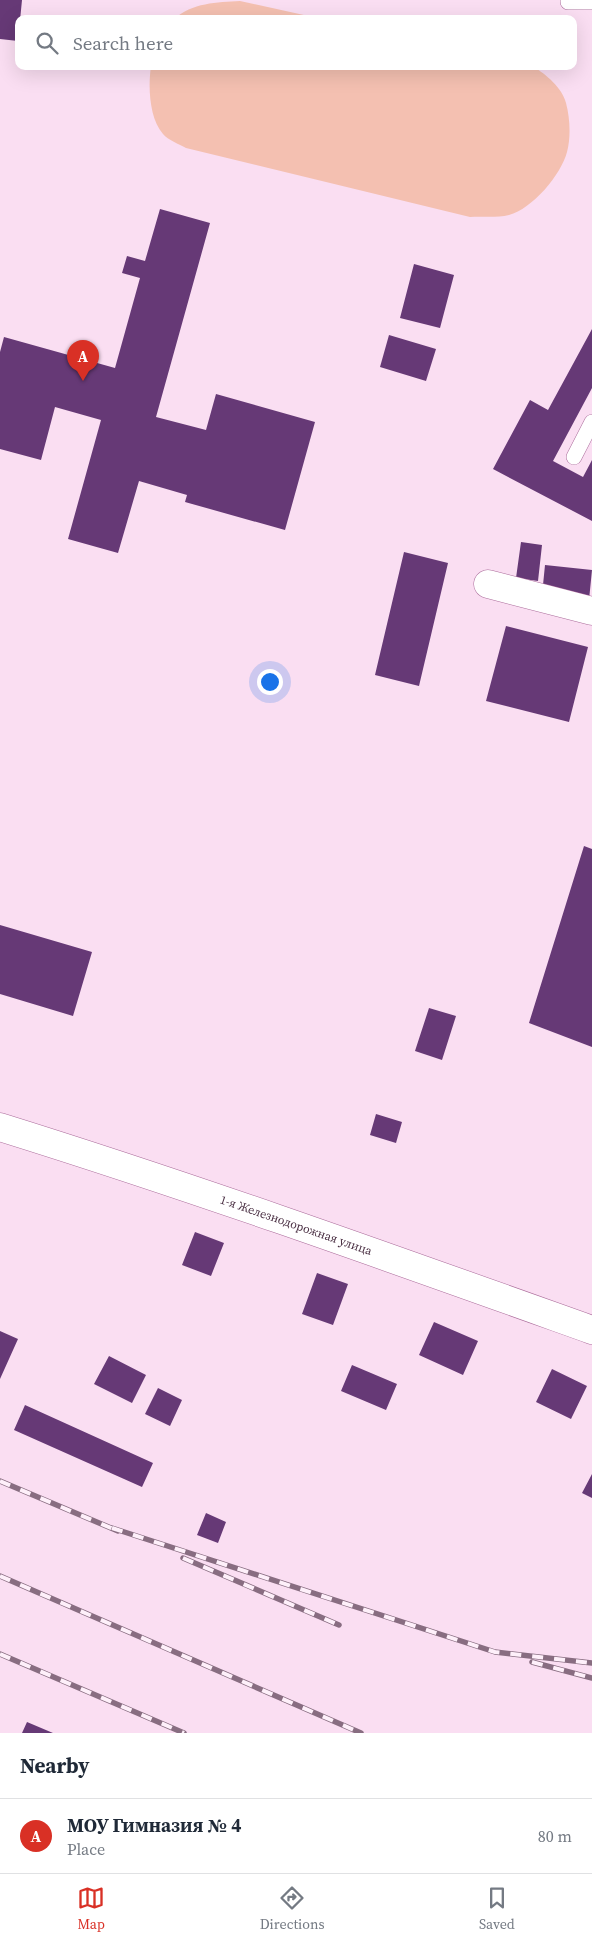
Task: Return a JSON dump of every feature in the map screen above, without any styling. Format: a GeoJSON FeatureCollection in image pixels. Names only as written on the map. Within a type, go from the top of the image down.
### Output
{"type":"FeatureCollection","features":[{"type":"Feature","properties":{"kind":"main road"},"geometry":{"type":"LineString","coordinates":[[488,584],[592,611]]}},
{"type":"Feature","properties":{"kind":"main road","name":"1-я Железнодорожная улица"},"geometry":{"type":"LineString","coordinates":[[0,1127],[103,1159],[336,1238],[592,1330]]}},
{"type":"Feature","properties":{"kind":"lane"},"geometry":{"type":"LineString","coordinates":[[568,0],[568,2],[592,2]]}},
{"type":"Feature","properties":{"kind":"lane"},"geometry":{"type":"LineString","coordinates":[[574,457],[592,422]]}},
{"type":"Feature","properties":{"kind":"shaded area"},"geometry":{"type":"Polygon","coordinates":[[[240,1],[304,15],[180,15],[197,7],[214,3],[240,1]]]}},
{"type":"Feature","properties":{"kind":"shaded area"},"geometry":{"type":"Polygon","coordinates":[[[151,70],[539,70],[553,82],[564,97],[569,121],[568,146],[559,171],[544,190],[527,206],[518,212],[504,216],[470,217],[186,148],[165,136],[158,127],[152,111],[151,70]]]}},
{"type":"Feature","properties":{"kind":"building"},"geometry":{"type":"Polygon","coordinates":[[[0,0],[22,0],[21,15],[15,15],[15,41],[0,39],[0,0]]]}},
{"type":"Feature","properties":{"kind":"building"},"geometry":{"type":"Polygon","coordinates":[[[160,209],[210,223],[156,417],[206,430],[216,394],[315,422],[285,530],[185,502],[187,495],[139,481],[118,553],[68,539],[101,420],[55,407],[41,460],[0,449],[0,352],[4,337],[115,368],[140,278],[122,273],[127,256],[145,261],[160,209]]]}},
{"type":"Feature","properties":{"kind":"building"},"geometry":{"type":"Polygon","coordinates":[[[414,264],[454,275],[440,328],[400,318],[414,264]]]}},
{"type":"Feature","properties":{"kind":"building"},"geometry":{"type":"Polygon","coordinates":[[[592,329],[592,388],[553,461],[583,477],[592,460],[592,521],[493,469],[530,400],[548,410],[592,329]]]}},
{"type":"Feature","properties":{"kind":"building"},"geometry":{"type":"Polygon","coordinates":[[[389,335],[436,349],[426,381],[380,367],[389,335]]]}},
{"type":"Feature","properties":{"kind":"building"},"geometry":{"type":"Polygon","coordinates":[[[521,542],[542,545],[538,581],[516,578],[521,542]]]}},
{"type":"Feature","properties":{"kind":"building"},"geometry":{"type":"Polygon","coordinates":[[[404,552],[448,563],[419,686],[375,675],[404,552]]]}},
{"type":"Feature","properties":{"kind":"building"},"geometry":{"type":"Polygon","coordinates":[[[545,565],[592,570],[589,600],[542,595],[545,565]]]}},
{"type":"Feature","properties":{"kind":"building"},"geometry":{"type":"Polygon","coordinates":[[[506,626],[588,647],[569,722],[486,701],[506,626]]]}},
{"type":"Feature","properties":{"kind":"building"},"geometry":{"type":"Polygon","coordinates":[[[584,846],[592,849],[592,1047],[529,1023],[584,846]]]}},
{"type":"Feature","properties":{"kind":"building"},"geometry":{"type":"Polygon","coordinates":[[[0,925],[92,952],[73,1016],[0,994],[0,925]]]}},
{"type":"Feature","properties":{"kind":"building"},"geometry":{"type":"Polygon","coordinates":[[[429,1008],[456,1016],[442,1060],[415,1051],[429,1008]]]}},
{"type":"Feature","properties":{"kind":"building"},"geometry":{"type":"Polygon","coordinates":[[[376,1114],[402,1122],[396,1143],[370,1135],[376,1114]]]}},
{"type":"Feature","properties":{"kind":"building"},"geometry":{"type":"Polygon","coordinates":[[[195,1232],[224,1243],[211,1276],[182,1265],[195,1232]]]}},
{"type":"Feature","properties":{"kind":"building"},"geometry":{"type":"Polygon","coordinates":[[[317,1273],[348,1284],[333,1325],[302,1314],[317,1273]]]}},
{"type":"Feature","properties":{"kind":"building"},"geometry":{"type":"Polygon","coordinates":[[[434,1322],[478,1341],[463,1375],[419,1355],[434,1322]]]}},
{"type":"Feature","properties":{"kind":"building"},"geometry":{"type":"Polygon","coordinates":[[[0,1331],[18,1339],[0,1379],[0,1331]]]}},
{"type":"Feature","properties":{"kind":"building"},"geometry":{"type":"Polygon","coordinates":[[[109,1356],[146,1375],[132,1403],[94,1384],[109,1356]]]}},
{"type":"Feature","properties":{"kind":"building"},"geometry":{"type":"Polygon","coordinates":[[[352,1365],[397,1384],[386,1410],[341,1391],[352,1365]]]}},
{"type":"Feature","properties":{"kind":"building"},"geometry":{"type":"Polygon","coordinates":[[[552,1369],[587,1386],[571,1419],[536,1402],[552,1369]]]}},
{"type":"Feature","properties":{"kind":"building"},"geometry":{"type":"Polygon","coordinates":[[[158,1388],[182,1400],[170,1426],[145,1414],[158,1388]]]}},
{"type":"Feature","properties":{"kind":"building"},"geometry":{"type":"Polygon","coordinates":[[[25,1405],[153,1463],[142,1487],[14,1430],[25,1405]]]}},
{"type":"Feature","properties":{"kind":"building"},"geometry":{"type":"Polygon","coordinates":[[[592,1474],[592,1498],[582,1493],[592,1474]]]}},
{"type":"Feature","properties":{"kind":"building"},"geometry":{"type":"Polygon","coordinates":[[[206,1513],[226,1522],[218,1543],[197,1535],[206,1513]]]}},
{"type":"Feature","properties":{"kind":"building"},"geometry":{"type":"Polygon","coordinates":[[[27,1722],[53,1733],[22,1733],[27,1722]]]}},
{"type":"Feature","properties":{"kind":"railway"},"geometry":{"type":"LineString","coordinates":[[0,1481],[118,1531]]}},
{"type":"Feature","properties":{"kind":"railway"},"geometry":{"type":"LineString","coordinates":[[112,1528],[495,1652],[592,1663]]}},
{"type":"Feature","properties":{"kind":"railway"},"geometry":{"type":"LineString","coordinates":[[183,1558],[339,1625]]}},
{"type":"Feature","properties":{"kind":"railway"},"geometry":{"type":"LineString","coordinates":[[0,1576],[361,1733]]}},
{"type":"Feature","properties":{"kind":"railway"},"geometry":{"type":"LineString","coordinates":[[0,1654],[184,1733]]}},
{"type":"Feature","properties":{"kind":"railway"},"geometry":{"type":"LineString","coordinates":[[532,1662],[592,1678]]}},
{"type":"Feature","properties":{"kind":"place","name":"МОУ Гимназия № 4"},"geometry":{"type":"Point","coordinates":[83,381]}}]}
